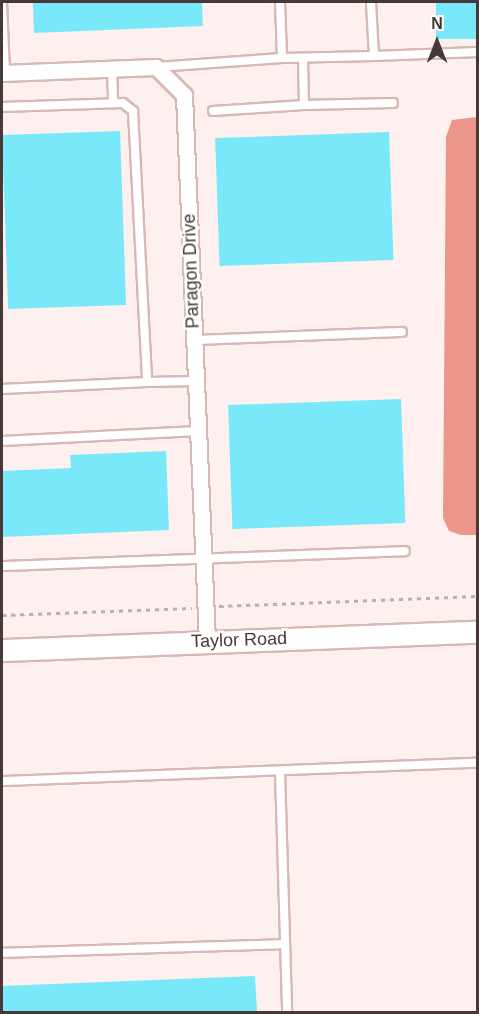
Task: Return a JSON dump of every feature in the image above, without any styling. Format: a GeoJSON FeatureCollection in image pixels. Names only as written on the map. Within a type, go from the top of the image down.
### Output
{"type":"FeatureCollection","features":[{"type":"Feature","properties":{"kind":"main road","name":"Taylor Road"},"geometry":{"type":"LineString","coordinates":[[2,650],[477,632]]}},
{"type":"Feature","properties":{"kind":"street"},"geometry":{"type":"LineString","coordinates":[[3,73],[156,67]]}},
{"type":"Feature","properties":{"kind":"street","name":"Paragon Drive"},"geometry":{"type":"LineString","coordinates":[[156,67],[184,95],[207,642]]}},
{"type":"Feature","properties":{"kind":"lane"},"geometry":{"type":"LineString","coordinates":[[2,2],[3,73]]}},
{"type":"Feature","properties":{"kind":"lane"},"geometry":{"type":"LineString","coordinates":[[280,2],[282,58]]}},
{"type":"Feature","properties":{"kind":"lane"},"geometry":{"type":"LineString","coordinates":[[371,2],[374,56]]}},
{"type":"Feature","properties":{"kind":"lane"},"geometry":{"type":"LineString","coordinates":[[156,67],[282,58],[477,52]]}},
{"type":"Feature","properties":{"kind":"lane"},"geometry":{"type":"LineString","coordinates":[[303,58],[304,105]]}},
{"type":"Feature","properties":{"kind":"lane"},"geometry":{"type":"LineString","coordinates":[[112,69],[113,103]]}},
{"type":"Feature","properties":{"kind":"lane"},"geometry":{"type":"LineString","coordinates":[[2,107],[123,103],[133,111],[147,382]]}},
{"type":"Feature","properties":{"kind":"lane"},"geometry":{"type":"LineString","coordinates":[[213,111],[304,105],[393,103]]}},
{"type":"Feature","properties":{"kind":"lane"},"geometry":{"type":"LineString","coordinates":[[194,340],[402,332]]}},
{"type":"Feature","properties":{"kind":"lane"},"geometry":{"type":"LineString","coordinates":[[2,389],[196,381]]}},
{"type":"Feature","properties":{"kind":"lane"},"geometry":{"type":"LineString","coordinates":[[2,441],[198,431]]}},
{"type":"Feature","properties":{"kind":"lane"},"geometry":{"type":"LineString","coordinates":[[2,566],[405,551]]}},
{"type":"Feature","properties":{"kind":"lane"},"geometry":{"type":"LineString","coordinates":[[2,781],[477,763]]}},
{"type":"Feature","properties":{"kind":"lane"},"geometry":{"type":"LineString","coordinates":[[280,771],[287,1012]]}},
{"type":"Feature","properties":{"kind":"lane"},"geometry":{"type":"LineString","coordinates":[[2,953],[285,944]]}},
{"type":"Feature","properties":{"kind":"path"},"geometry":{"type":"LineString","coordinates":[[2,615],[477,596]]}},
{"type":"Feature","properties":{"kind":"shaded area"},"geometry":{"type":"Polygon","coordinates":[[[477,117],[478,535],[461,535],[449,531],[443,518],[446,137],[452,120],[477,117]]]}},
{"type":"Feature","properties":{"kind":"building"},"geometry":{"type":"Polygon","coordinates":[[[33,2],[202,2],[203,26],[34,33],[33,2]]]}},
{"type":"Feature","properties":{"kind":"building"},"geometry":{"type":"Polygon","coordinates":[[[436,2],[478,2],[478,39],[436,39],[436,2]]]}},
{"type":"Feature","properties":{"kind":"building"},"geometry":{"type":"Polygon","coordinates":[[[120,131],[126,305],[8,309],[2,135],[120,131]]]}},
{"type":"Feature","properties":{"kind":"building"},"geometry":{"type":"Polygon","coordinates":[[[389,132],[393,260],[220,266],[215,138],[389,132]]]}},
{"type":"Feature","properties":{"kind":"building"},"geometry":{"type":"Polygon","coordinates":[[[401,399],[405,523],[232,529],[228,405],[401,399]]]}},
{"type":"Feature","properties":{"kind":"building"},"geometry":{"type":"Polygon","coordinates":[[[166,451],[169,530],[2,537],[2,471],[71,468],[70,455],[166,451]]]}},
{"type":"Feature","properties":{"kind":"building"},"geometry":{"type":"Polygon","coordinates":[[[255,976],[257,1012],[2,1012],[2,986],[255,976]]]}}]}
